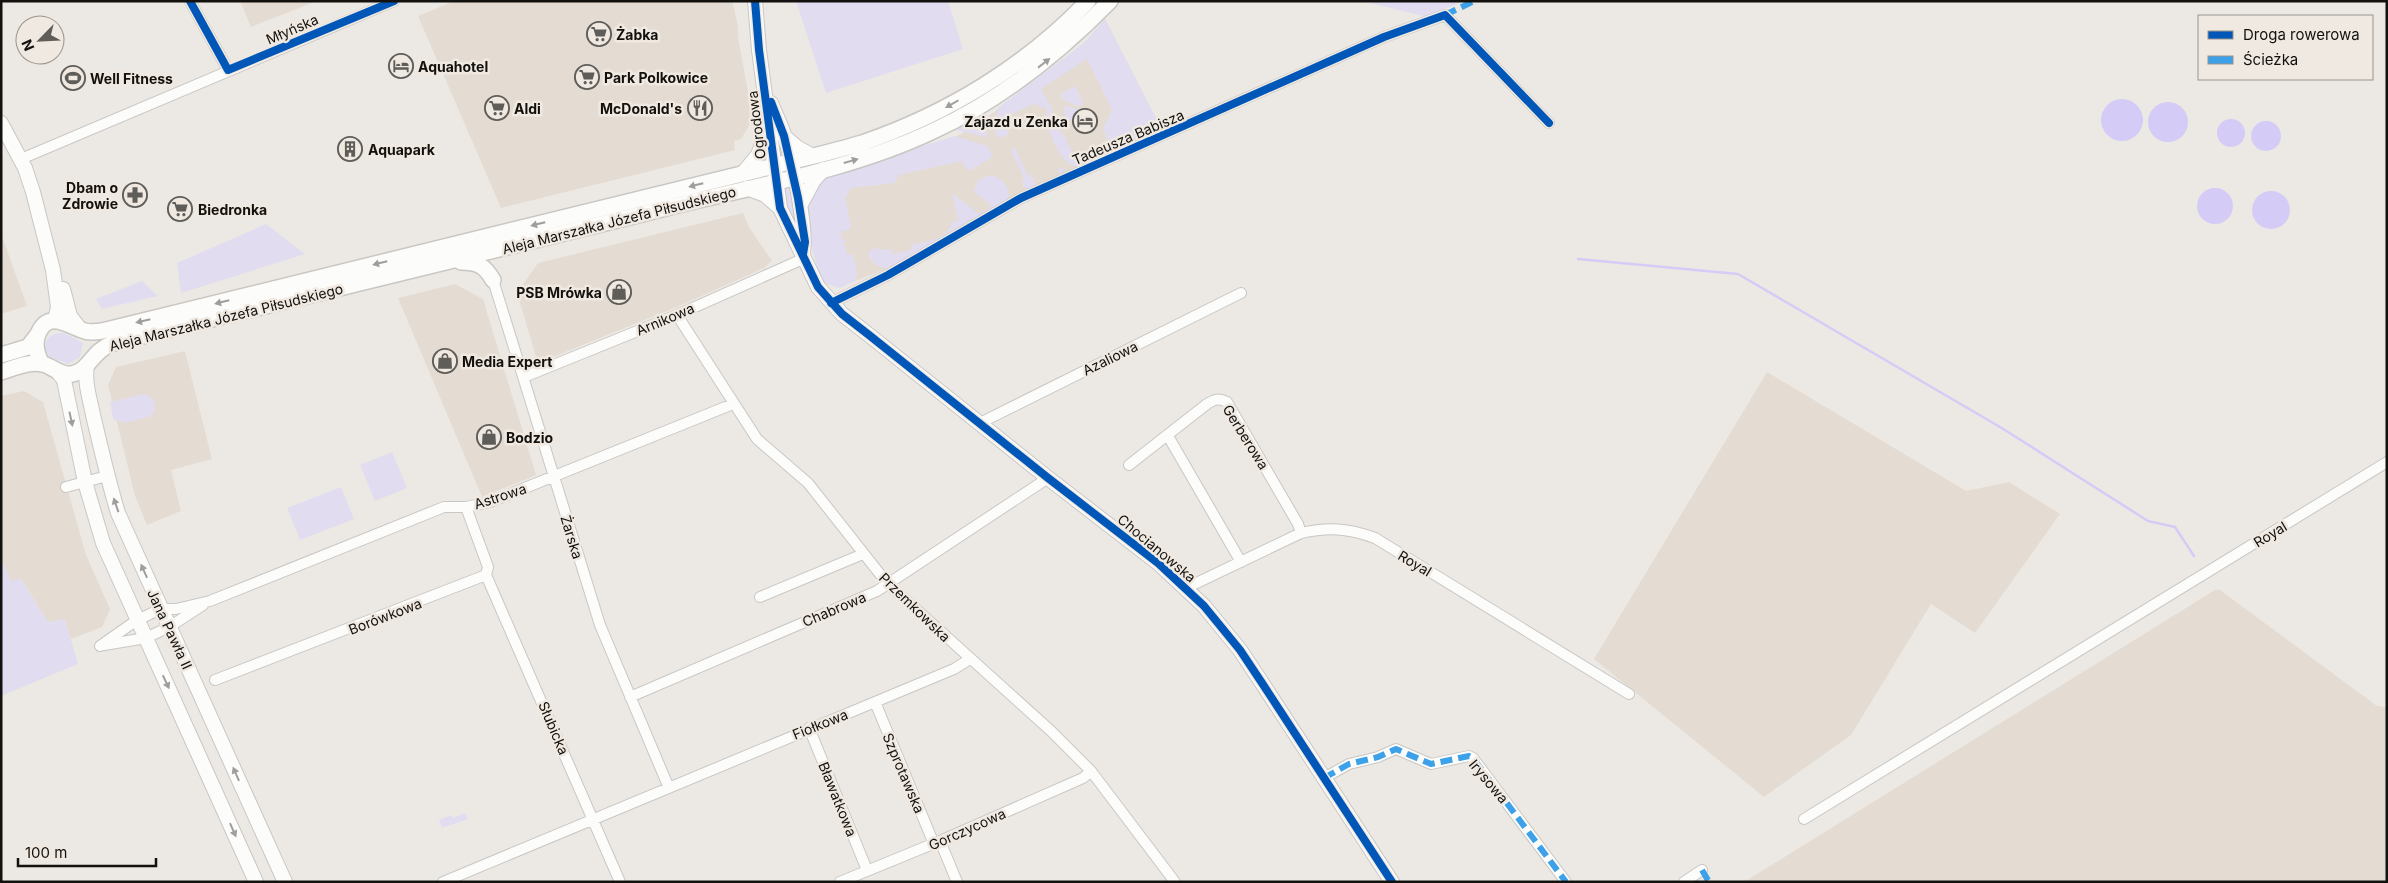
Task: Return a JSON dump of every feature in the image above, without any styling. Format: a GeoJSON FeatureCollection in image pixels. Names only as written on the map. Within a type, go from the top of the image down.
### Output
{"type":"FeatureCollection","features":[{"type":"Feature","properties":{"kind":"main road","name":"Aleja Marszałka Józefa Piłsudskiego"},"geometry":{"type":"LineString","coordinates":[[89,362],[98,351],[111,344],[747,188],[775,174],[792,169],[813,156],[862,143],[915,123],[946,107],[1020,62],[1088,1]]}},
{"type":"Feature","properties":{"kind":"main road","name":"Aleja Marszałka Józefa Piłsudskiego"},"geometry":{"type":"LineString","coordinates":[[792,169],[824,169],[875,154],[932,132],[1004,92],[1044,63],[1110,1]]}},
{"type":"Feature","properties":{"kind":"main road","name":"Aleja Marszałka Józefa Piłsudskiego"},"geometry":{"type":"LineString","coordinates":[[84,331],[102,331],[191,310],[743,173],[775,174]]}},
{"type":"Feature","properties":{"kind":"main road"},"geometry":{"type":"LineString","coordinates":[[493,280],[499,259],[523,244]]}},
{"type":"Feature","properties":{"kind":"main road"},"geometry":{"type":"LineString","coordinates":[[447,262],[477,263],[486,268],[493,280]]}},
{"type":"Feature","properties":{"kind":"main road"},"geometry":{"type":"LineString","coordinates":[[1,355],[28,347],[44,325],[54,321],[65,321],[84,331],[93,342],[89,362],[76,373],[58,372],[42,364],[23,366],[1,372]]}},
{"type":"Feature","properties":{"kind":"main road"},"geometry":{"type":"LineString","coordinates":[[38,334],[36,350],[42,364]]}},
{"type":"Feature","properties":{"kind":"street"},"geometry":{"type":"LineString","coordinates":[[190,1],[228,70]]}},
{"type":"Feature","properties":{"kind":"street","name":"Młyńska"},"geometry":{"type":"LineString","coordinates":[[21,160],[228,70],[394,1]]}},
{"type":"Feature","properties":{"kind":"street","name":"Ogrodowa"},"geometry":{"type":"LineString","coordinates":[[755,1],[768,125],[780,208]]}},
{"type":"Feature","properties":{"kind":"street","name":"Tadeusza Babisza"},"geometry":{"type":"LineString","coordinates":[[831,303],[888,275],[1009,204],[1384,37],[1445,15],[1549,123]]}},
{"type":"Feature","properties":{"kind":"street","name":"Ogrodowa"},"geometry":{"type":"LineString","coordinates":[[763,81],[784,136],[792,169],[805,242],[804,256]]}},
{"type":"Feature","properties":{"kind":"street"},"geometry":{"type":"LineString","coordinates":[[1,123],[21,160],[30,182],[53,270],[58,307],[54,321]]}},
{"type":"Feature","properties":{"kind":"street"},"geometry":{"type":"LineString","coordinates":[[743,173],[752,165],[762,148],[768,125]]}},
{"type":"Feature","properties":{"kind":"street"},"geometry":{"type":"LineString","coordinates":[[784,136],[798,148],[813,156]]}},
{"type":"Feature","properties":{"kind":"street"},"geometry":{"type":"LineString","coordinates":[[800,206],[814,180],[824,169]]}},
{"type":"Feature","properties":{"kind":"street"},"geometry":{"type":"LineString","coordinates":[[747,188],[765,195],[780,208]]}},
{"type":"Feature","properties":{"kind":"street","name":"Chocianowska"},"geometry":{"type":"LineString","coordinates":[[780,208],[814,280],[831,303],[981,425],[1144,551],[1186,588],[1220,624],[1240,650],[1392,882]]}},
{"type":"Feature","properties":{"kind":"street","name":"Arnikowa"},"geometry":{"type":"LineString","coordinates":[[524,377],[677,315],[804,256]]}},
{"type":"Feature","properties":{"kind":"street"},"geometry":{"type":"LineString","coordinates":[[53,270],[62,285],[70,316],[84,331]]}},
{"type":"Feature","properties":{"kind":"street","name":"Żarska"},"geometry":{"type":"LineString","coordinates":[[493,280],[600,625],[669,788]]}},
{"type":"Feature","properties":{"kind":"street","name":"Azaliowa"},"geometry":{"type":"LineString","coordinates":[[981,425],[986,420],[1241,293]]}},
{"type":"Feature","properties":{"kind":"street","name":"Przemkowska"},"geometry":{"type":"LineString","coordinates":[[677,315],[757,439],[808,483],[887,583],[1051,732],[1091,771],[1175,882]]}},
{"type":"Feature","properties":{"kind":"street","name":"Jana Pawła II"},"geometry":{"type":"LineString","coordinates":[[89,362],[87,384],[107,476],[126,532],[285,882]]}},
{"type":"Feature","properties":{"kind":"street","name":"Jana Pawła II"},"geometry":{"type":"LineString","coordinates":[[58,372],[65,387],[85,482],[104,543],[256,882]]}},
{"type":"Feature","properties":{"kind":"street","name":"Gerberowa"},"geometry":{"type":"LineString","coordinates":[[1129,465],[1215,399],[1221,399],[1227,402],[1298,524],[1301,533]]}},
{"type":"Feature","properties":{"kind":"street","name":"Astrowa"},"geometry":{"type":"LineString","coordinates":[[210,601],[169,627],[146,638],[100,646],[137,620],[161,609],[210,601],[444,507],[466,507],[490,502],[733,404]]}},
{"type":"Feature","properties":{"kind":"street"},"geometry":{"type":"LineString","coordinates":[[1168,436],[1241,562]]}},
{"type":"Feature","properties":{"kind":"street","name":"Royal"},"geometry":{"type":"LineString","coordinates":[[1804,819],[2387,462]]}},
{"type":"Feature","properties":{"kind":"street"},"geometry":{"type":"LineString","coordinates":[[66,487],[107,476]]}},
{"type":"Feature","properties":{"kind":"street","name":"Chabrowa"},"geometry":{"type":"LineString","coordinates":[[630,697],[877,590],[1048,478]]}},
{"type":"Feature","properties":{"kind":"street"},"geometry":{"type":"LineString","coordinates":[[466,507],[488,567],[486,575]]}},
{"type":"Feature","properties":{"kind":"street","name":"Royal"},"geometry":{"type":"LineString","coordinates":[[1186,588],[1301,533],[1321,528],[1350,530],[1375,538],[1629,694]]}},
{"type":"Feature","properties":{"kind":"street"},"geometry":{"type":"LineString","coordinates":[[760,597],[863,554]]}},
{"type":"Feature","properties":{"kind":"street","name":"Borówkowa"},"geometry":{"type":"LineString","coordinates":[[215,680],[486,575]]}},
{"type":"Feature","properties":{"kind":"street","name":"Słubicka"},"geometry":{"type":"LineString","coordinates":[[486,575],[620,882]]}},
{"type":"Feature","properties":{"kind":"street","name":"Fiołkowa"},"geometry":{"type":"LineString","coordinates":[[443,882],[808,728],[875,702],[954,668],[970,659]]}},
{"type":"Feature","properties":{"kind":"street","name":"Szprotawska"},"geometry":{"type":"LineString","coordinates":[[875,702],[937,842],[957,882]]}},
{"type":"Feature","properties":{"kind":"street","name":"Bławatkowa"},"geometry":{"type":"LineString","coordinates":[[808,728],[867,870]]}},
{"type":"Feature","properties":{"kind":"street","name":"Irysowa"},"geometry":{"type":"LineString","coordinates":[[1324,778],[1349,764],[1378,757],[1396,749],[1432,764],[1469,756],[1473,758],[1566,882]]}},
{"type":"Feature","properties":{"kind":"street","name":"Gorczycowa"},"geometry":{"type":"LineString","coordinates":[[840,882],[1083,778],[1091,771]]}},
{"type":"Feature","properties":{"kind":"street"},"geometry":{"type":"LineString","coordinates":[[1684,882],[1702,870]]}},
{"type":"Feature","properties":{"kind":"shaded area"},"geometry":{"type":"Polygon","coordinates":[[[240,1],[317,1],[251,27],[240,1]]]}},
{"type":"Feature","properties":{"kind":"shaded area"},"geometry":{"type":"Polygon","coordinates":[[[454,1],[732,1],[738,25],[738,37],[750,103],[749,126],[741,139],[734,141],[735,150],[501,208],[418,16],[454,1]]]}},
{"type":"Feature","properties":{"kind":"shaded area"},"geometry":{"type":"Polygon","coordinates":[[[796,1],[948,1],[963,49],[826,93],[796,1]]]}},
{"type":"Feature","properties":{"kind":"shaded area"},"geometry":{"type":"Polygon","coordinates":[[[1370,1],[1463,1],[1427,17],[1370,3],[1370,1]]]}},
{"type":"Feature","properties":{"kind":"shaded area"},"geometry":{"type":"Polygon","coordinates":[[[1105,19],[1161,128],[1070,173],[1006,200],[889,268],[855,281],[844,282],[831,234],[843,175],[941,145],[978,124],[1083,44],[1105,19]]]}},
{"type":"Feature","properties":{"kind":"shaded area"},"geometry":{"type":"Polygon","coordinates":[[[1105,19],[1161,128],[1112,150],[1103,129],[1112,110],[1087,59],[1041,89],[1052,108],[1053,123],[1065,137],[1078,166],[1071,165],[1060,155],[1044,117],[1048,113],[1045,107],[1040,108],[1037,103],[1009,115],[1011,121],[1005,119],[1002,127],[1009,130],[1008,134],[1003,138],[997,136],[993,123],[999,107],[1083,44],[1105,19]]]}},
{"type":"Feature","properties":{"kind":"shaded area"},"geometry":{"type":"Polygon","coordinates":[[[1075,86],[1083,102],[1079,107],[1062,99],[1061,94],[1075,86]]]}},
{"type":"Feature","properties":{"kind":"shaded area"},"geometry":{"type":"Polygon","coordinates":[[[2122,99],[2137,105],[2143,120],[2137,135],[2122,141],[2107,135],[2101,120],[2107,105],[2122,99]]]}},
{"type":"Feature","properties":{"kind":"shaded area"},"geometry":{"type":"Polygon","coordinates":[[[2172,102],[2179,105],[2185,111],[2188,122],[2187,130],[2179,139],[2172,142],[2164,142],[2157,139],[2149,130],[2148,118],[2151,111],[2160,103],[2172,102]]]}},
{"type":"Feature","properties":{"kind":"shaded area"},"geometry":{"type":"Polygon","coordinates":[[[1064,105],[1078,110],[1073,115],[1074,119],[1065,122],[1064,105]]]}},
{"type":"Feature","properties":{"kind":"shaded area"},"geometry":{"type":"Polygon","coordinates":[[[988,108],[985,120],[987,137],[951,129],[988,108]]]}},
{"type":"Feature","properties":{"kind":"shaded area"},"geometry":{"type":"Polygon","coordinates":[[[2231,119],[2241,123],[2245,133],[2241,143],[2231,147],[2221,143],[2217,133],[2221,123],[2231,119]]]}},
{"type":"Feature","properties":{"kind":"shaded area"},"geometry":{"type":"Polygon","coordinates":[[[2266,121],[2272,122],[2280,130],[2280,142],[2272,150],[2266,151],[2260,150],[2252,142],[2251,136],[2252,130],[2260,122],[2266,121]]]}},
{"type":"Feature","properties":{"kind":"shaded area"},"geometry":{"type":"Polygon","coordinates":[[[954,136],[987,146],[992,154],[991,158],[971,170],[966,169],[961,161],[899,175],[894,183],[851,188],[845,198],[851,226],[850,229],[841,232],[842,239],[849,241],[844,242],[847,255],[852,254],[856,267],[855,281],[840,288],[824,283],[811,243],[808,211],[811,195],[825,177],[954,136]]]}},
{"type":"Feature","properties":{"kind":"shaded area"},"geometry":{"type":"Polygon","coordinates":[[[1015,147],[1027,174],[1032,176],[1036,186],[1060,176],[1058,168],[1062,168],[1064,175],[1032,190],[1027,190],[1022,184],[1024,178],[1011,150],[1015,147]]]}},
{"type":"Feature","properties":{"kind":"shaded area"},"geometry":{"type":"Polygon","coordinates":[[[991,175],[1006,185],[1009,196],[1006,200],[889,268],[878,266],[870,259],[869,252],[874,248],[892,249],[893,254],[911,250],[911,245],[933,240],[948,231],[951,227],[950,223],[958,220],[952,193],[979,214],[992,206],[974,192],[978,180],[991,175]]]}},
{"type":"Feature","properties":{"kind":"shaded area"},"geometry":{"type":"Polygon","coordinates":[[[785,187],[791,191],[796,227],[785,205],[785,187]]]}},
{"type":"Feature","properties":{"kind":"shaded area"},"geometry":{"type":"Polygon","coordinates":[[[2215,188],[2222,189],[2228,193],[2232,199],[2232,213],[2228,219],[2222,223],[2215,224],[2208,223],[2202,219],[2198,213],[2197,206],[2198,199],[2202,193],[2208,189],[2215,188]]]}},
{"type":"Feature","properties":{"kind":"shaded area"},"geometry":{"type":"Polygon","coordinates":[[[2271,191],[2285,196],[2290,210],[2285,224],[2271,229],[2257,224],[2252,210],[2257,196],[2271,191]]]}},
{"type":"Feature","properties":{"kind":"shaded area"},"geometry":{"type":"Polygon","coordinates":[[[743,213],[749,227],[772,261],[764,268],[677,307],[538,363],[517,293],[538,263],[743,213]]]}},
{"type":"Feature","properties":{"kind":"shaded area"},"geometry":{"type":"Polygon","coordinates":[[[266,224],[305,254],[181,293],[177,263],[266,224]]]}},
{"type":"Feature","properties":{"kind":"shaded area"},"geometry":{"type":"Polygon","coordinates":[[[1,233],[27,306],[1,314],[1,233]]]}},
{"type":"Feature","properties":{"kind":"shaded area"},"geometry":{"type":"Polygon","coordinates":[[[142,281],[158,296],[102,309],[96,299],[142,281]]]}},
{"type":"Feature","properties":{"kind":"shaded area"},"geometry":{"type":"Polygon","coordinates":[[[455,284],[483,299],[536,475],[482,497],[398,298],[455,284]]]}},
{"type":"Feature","properties":{"kind":"shaded area"},"geometry":{"type":"Polygon","coordinates":[[[64,333],[83,343],[80,357],[68,364],[45,355],[45,346],[48,338],[54,334],[64,333]]]}},
{"type":"Feature","properties":{"kind":"shaded area"},"geometry":{"type":"Polygon","coordinates":[[[185,351],[212,459],[171,470],[181,511],[147,525],[135,496],[108,385],[116,367],[185,351]]]}},
{"type":"Feature","properties":{"kind":"shaded area"},"geometry":{"type":"Polygon","coordinates":[[[1767,372],[1966,491],[2009,482],[2060,514],[1975,633],[1931,604],[1851,735],[1764,797],[1594,659],[1767,372]]]}},
{"type":"Feature","properties":{"kind":"shaded area"},"geometry":{"type":"Polygon","coordinates":[[[24,391],[43,402],[86,555],[110,609],[102,627],[71,639],[65,620],[48,622],[21,579],[11,582],[1,559],[1,396],[24,391]]]}},
{"type":"Feature","properties":{"kind":"shaded area"},"geometry":{"type":"Polygon","coordinates":[[[144,394],[151,397],[154,402],[155,406],[151,416],[125,423],[113,419],[110,402],[144,394]]]}},
{"type":"Feature","properties":{"kind":"shaded area"},"geometry":{"type":"Polygon","coordinates":[[[392,452],[407,488],[375,501],[360,465],[392,452]]]}},
{"type":"Feature","properties":{"kind":"shaded area"},"geometry":{"type":"Polygon","coordinates":[[[341,487],[354,519],[300,540],[287,508],[341,487]]]}},
{"type":"Feature","properties":{"kind":"shaded area"},"geometry":{"type":"Polygon","coordinates":[[[1,559],[11,581],[21,579],[48,622],[65,619],[78,664],[1,696],[1,559]]]}},
{"type":"Feature","properties":{"kind":"shaded area"},"geometry":{"type":"Polygon","coordinates":[[[2215,590],[2220,590],[2377,706],[2387,707],[2387,882],[1744,882],[2215,590]]]}},
{"type":"Feature","properties":{"kind":"shaded area"},"geometry":{"type":"Polygon","coordinates":[[[465,813],[468,819],[442,828],[439,820],[451,815],[453,818],[465,813]]]}},
{"type":"Feature","properties":{"kind":"waterway"},"geometry":{"type":"LineString","coordinates":[[1578,259],[1738,274],[2000,427],[2148,521],[2175,527],[2194,556]]}},
{"type":"Feature","properties":{"kind":"marked path"},"geometry":{"type":"LineString","coordinates":[[1445,15],[1474,1]]}},
{"type":"Feature","properties":{"kind":"marked path"},"geometry":{"type":"LineString","coordinates":[[1324,778],[1349,764],[1378,757],[1396,749],[1431,764],[1469,756],[1473,758],[1566,882]]}},
{"type":"Feature","properties":{"kind":"marked path"},"geometry":{"type":"LineString","coordinates":[[1702,870],[1709,882]]}},
{"type":"Feature","properties":{"kind":"cycle path"},"geometry":{"type":"LineString","coordinates":[[190,1],[228,70],[394,1]]}},
{"type":"Feature","properties":{"kind":"cycle path"},"geometry":{"type":"LineString","coordinates":[[755,1],[759,50],[780,208],[818,287],[842,314],[1158,563],[1204,606],[1240,650],[1392,882]]}},
{"type":"Feature","properties":{"kind":"cycle path"},"geometry":{"type":"LineString","coordinates":[[831,303],[888,275],[1021,198],[1384,37],[1445,15],[1549,123]]}},
{"type":"Feature","properties":{"kind":"cycle path"},"geometry":{"type":"LineString","coordinates":[[771,102],[784,136],[798,198],[805,242],[803,254]]}},
{"type":"Feature","properties":{"kind":"place","name":"Żabka"},"geometry":{"type":"Point","coordinates":[599,34]}},
{"type":"Feature","properties":{"kind":"place","name":"Aquahotel"},"geometry":{"type":"Point","coordinates":[401,66]}},
{"type":"Feature","properties":{"kind":"place","name":"Park Polkowice"},"geometry":{"type":"Point","coordinates":[587,77]}},
{"type":"Feature","properties":{"kind":"place","name":"Well Fitness"},"geometry":{"type":"Point","coordinates":[73,78]}},
{"type":"Feature","properties":{"kind":"place","name":"Aldi"},"geometry":{"type":"Point","coordinates":[497,108]}},
{"type":"Feature","properties":{"kind":"place","name":"McDonald's"},"geometry":{"type":"Point","coordinates":[700,108]}},
{"type":"Feature","properties":{"kind":"place","name":"Zajazd u Zenka"},"geometry":{"type":"Point","coordinates":[1085,121]}},
{"type":"Feature","properties":{"kind":"place","name":"Aquapark"},"geometry":{"type":"Point","coordinates":[350,149]}},
{"type":"Feature","properties":{"kind":"place","name":"Dbam o Zdrowie"},"geometry":{"type":"Point","coordinates":[135,195]}},
{"type":"Feature","properties":{"kind":"place","name":"Biedronka"},"geometry":{"type":"Point","coordinates":[180,209]}},
{"type":"Feature","properties":{"kind":"place","name":"PSB Mrówka"},"geometry":{"type":"Point","coordinates":[619,292]}},
{"type":"Feature","properties":{"kind":"place","name":"Media Expert"},"geometry":{"type":"Point","coordinates":[445,361]}},
{"type":"Feature","properties":{"kind":"place","name":"Bodzio"},"geometry":{"type":"Point","coordinates":[489,437]}}]}
